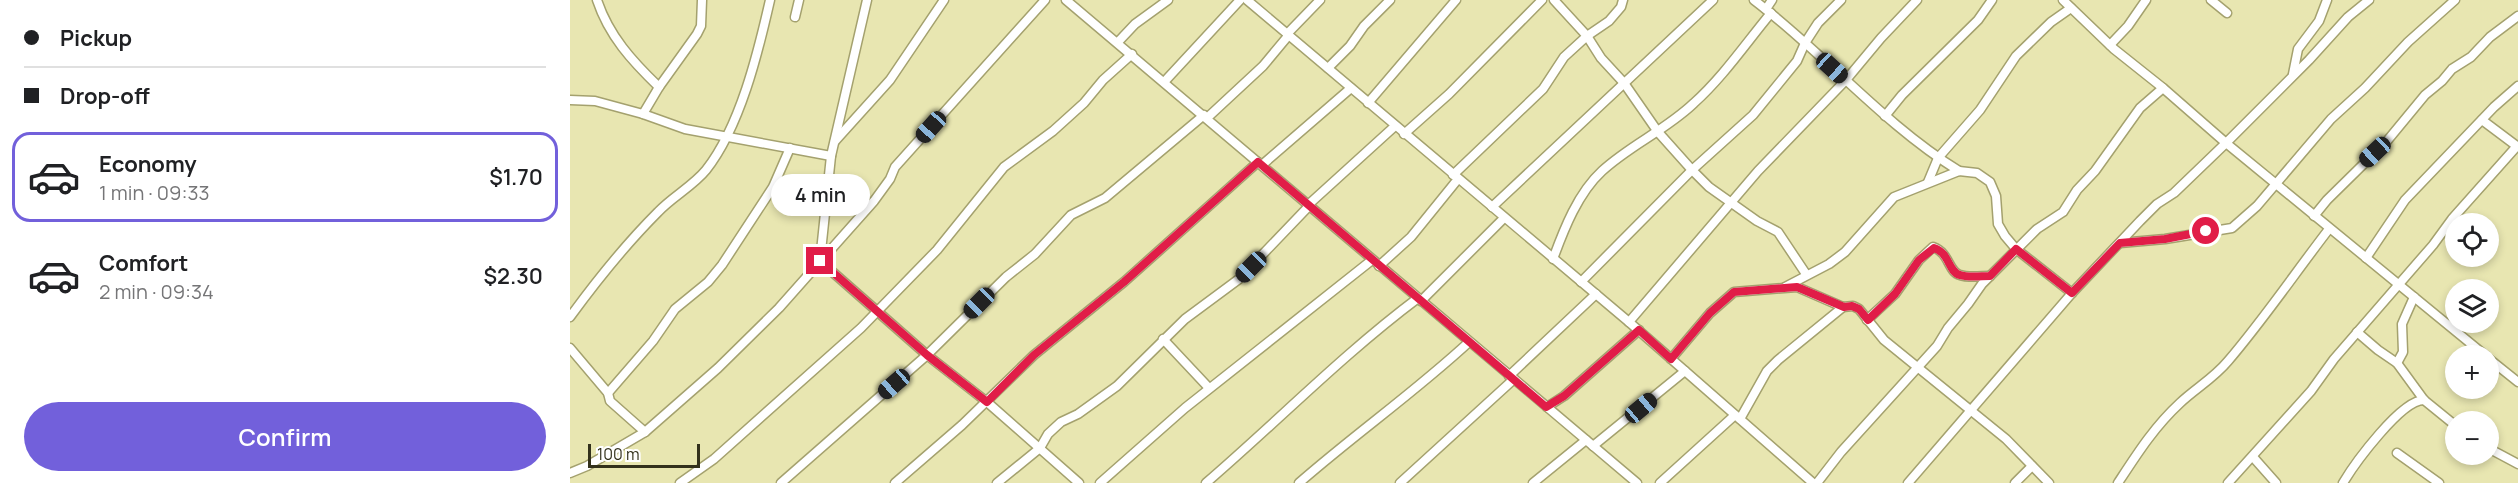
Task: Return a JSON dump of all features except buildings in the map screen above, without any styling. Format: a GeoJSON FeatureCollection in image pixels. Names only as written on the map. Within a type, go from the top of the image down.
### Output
{"type":"FeatureCollection","features":[{"type":"Feature","properties":{"kind":"street"},"geometry":{"type":"LineString","coordinates":[[597,0],[610,29],[624,51],[659,87]]}},
{"type":"Feature","properties":{"kind":"street"},"geometry":{"type":"LineString","coordinates":[[643,114],[659,87],[697,34],[703,17],[702,0]]}},
{"type":"Feature","properties":{"kind":"street"},"geometry":{"type":"LineString","coordinates":[[570,317],[620,252],[659,210],[705,171],[726,137],[752,73],[770,0]]}},
{"type":"Feature","properties":{"kind":"street"},"geometry":{"type":"LineString","coordinates":[[795,17],[799,0]]}},
{"type":"Feature","properties":{"kind":"street"},"geometry":{"type":"LineString","coordinates":[[820,261],[831,156],[867,0]]}},
{"type":"Feature","properties":{"kind":"street"},"geometry":{"type":"LineString","coordinates":[[835,141],[890,80],[944,0]]}},
{"type":"Feature","properties":{"kind":"street"},"geometry":{"type":"LineString","coordinates":[[570,473],[594,462],[645,432],[746,343],[874,201],[890,179],[895,167],[1045,0]]}},
{"type":"Feature","properties":{"kind":"street"},"geometry":{"type":"LineString","coordinates":[[1066,0],[1165,81],[1419,300],[1637,483]]}},
{"type":"Feature","properties":{"kind":"street"},"geometry":{"type":"LineString","coordinates":[[1118,42],[1135,24],[1168,0]]}},
{"type":"Feature","properties":{"kind":"street"},"geometry":{"type":"LineString","coordinates":[[1165,81],[1240,0]]}},
{"type":"Feature","properties":{"kind":"street"},"geometry":{"type":"LineString","coordinates":[[1247,0],[1639,330],[1815,483],[1917,368],[1990,276],[2037,229],[2063,212],[2077,190],[2100,165],[2140,108],[2163,87]]}},
{"type":"Feature","properties":{"kind":"street"},"geometry":{"type":"LineString","coordinates":[[781,483],[927,355],[1006,277],[1035,254],[1071,215],[1105,198],[1206,116],[1263,66],[1320,0]]}},
{"type":"Feature","properties":{"kind":"street"},"geometry":{"type":"LineString","coordinates":[[1328,68],[1390,0]]}},
{"type":"Feature","properties":{"kind":"street"},"geometry":{"type":"LineString","coordinates":[[1368,103],[1456,0]]}},
{"type":"Feature","properties":{"kind":"street"},"geometry":{"type":"LineString","coordinates":[[1404,134],[1449,94],[1542,0]]}},
{"type":"Feature","properties":{"kind":"street"},"geometry":{"type":"LineString","coordinates":[[1554,0],[1587,36],[1609,69],[1624,83],[1658,132],[1692,170],[1709,187],[1757,221],[1778,232],[1806,273]]}},
{"type":"Feature","properties":{"kind":"street"},"geometry":{"type":"LineString","coordinates":[[1100,483],[1209,388],[1411,237],[1455,177],[1543,89],[1564,57],[1587,36],[1609,21],[1621,7],[1623,0]]}},
{"type":"Feature","properties":{"kind":"street"},"geometry":{"type":"LineString","coordinates":[[1492,207],[1713,0]]}},
{"type":"Feature","properties":{"kind":"street"},"geometry":{"type":"LineString","coordinates":[[1754,0],[1886,116],[1938,158],[1959,171],[1977,174],[1990,182],[1996,195],[1998,224],[2016,249],[2072,293]]}},
{"type":"Feature","properties":{"kind":"street"},"geometry":{"type":"LineString","coordinates":[[1554,259],[1574,211],[1600,172],[1620,156],[1658,132],[1694,103],[1726,68],[1768,11],[1772,0]]}},
{"type":"Feature","properties":{"kind":"street"},"geometry":{"type":"LineString","coordinates":[[1581,282],[1692,170],[1753,115],[1797,61],[1818,23],[1841,0]]}},
{"type":"Feature","properties":{"kind":"street"},"geometry":{"type":"LineString","coordinates":[[1629,322],[1731,201],[1846,80],[1917,0]]}},
{"type":"Feature","properties":{"kind":"street"},"geometry":{"type":"LineString","coordinates":[[1886,116],[1902,94],[1978,20],[1992,0]]}},
{"type":"Feature","properties":{"kind":"street"},"geometry":{"type":"LineString","coordinates":[[2062,0],[2110,45],[2163,87],[2276,186],[2472,345]]}},
{"type":"Feature","properties":{"kind":"street"},"geometry":{"type":"LineString","coordinates":[[2110,45],[2128,26],[2146,0]]}},
{"type":"Feature","properties":{"kind":"street"},"geometry":{"type":"LineString","coordinates":[[2211,0],[2227,13]]}},
{"type":"Feature","properties":{"kind":"street"},"geometry":{"type":"LineString","coordinates":[[2293,74],[2298,49],[2319,21],[2327,0]]}},
{"type":"Feature","properties":{"kind":"street"},"geometry":{"type":"LineString","coordinates":[[1908,483],[2072,293],[2157,204],[2174,194],[2309,60],[2348,17],[2369,0]]}},
{"type":"Feature","properties":{"kind":"street"},"geometry":{"type":"LineString","coordinates":[[2120,243],[2165,239],[2232,228],[2258,206],[2331,119],[2365,88],[2408,42],[2455,0]]}},
{"type":"Feature","properties":{"kind":"street"},"geometry":{"type":"LineString","coordinates":[[1928,182],[1938,158],[1980,110],[2016,56],[2051,22],[2071,8]]}},
{"type":"Feature","properties":{"kind":"street"},"geometry":{"type":"LineString","coordinates":[[2314,216],[2327,200],[2387,141],[2425,95],[2452,69],[2470,57],[2490,37],[2518,16]]}},
{"type":"Feature","properties":{"kind":"street"},"geometry":{"type":"LineString","coordinates":[[680,483],[714,459],[877,311],[937,250],[1004,167],[1061,124],[1084,103],[1103,80],[1132,54]]}},
{"type":"Feature","properties":{"kind":"street"},"geometry":{"type":"LineString","coordinates":[[2366,258],[2405,200],[2518,86]]}},
{"type":"Feature","properties":{"kind":"street"},"geometry":{"type":"LineString","coordinates":[[895,483],[987,402],[1034,355],[1124,282],[1260,163],[1351,88]]}},
{"type":"Feature","properties":{"kind":"street"},"geometry":{"type":"LineString","coordinates":[[570,100],[595,101],[643,114],[685,129],[831,156]]}},
{"type":"Feature","properties":{"kind":"street"},"geometry":{"type":"LineString","coordinates":[[2228,483],[2311,391],[2334,359],[2452,219],[2517,147],[2482,120]]}},
{"type":"Feature","properties":{"kind":"street"},"geometry":{"type":"LineString","coordinates":[[997,483],[1040,448],[1048,434],[1061,422],[1078,414],[1118,386],[1162,339],[1239,279],[1309,205],[1395,126]]}},
{"type":"Feature","properties":{"kind":"street"},"geometry":{"type":"LineString","coordinates":[[608,393],[653,341],[675,309],[708,282],[722,265],[773,187],[790,148]]}},
{"type":"Feature","properties":{"kind":"street"},"geometry":{"type":"LineString","coordinates":[[1785,287],[1845,252],[1894,197],[1959,171]]}},
{"type":"Feature","properties":{"kind":"street"},"geometry":{"type":"LineString","coordinates":[[1206,483],[1306,390],[1384,324],[1419,300],[1504,218]]}},
{"type":"Feature","properties":{"kind":"street"},"geometry":{"type":"LineString","coordinates":[[2118,483],[2141,446],[2159,424],[2228,361],[2285,290],[2329,229]]}},
{"type":"Feature","properties":{"kind":"street"},"geometry":{"type":"LineString","coordinates":[[1868,320],[1895,294],[1919,260],[1934,248],[1946,254],[1953,270],[1959,275],[1990,276]]}},
{"type":"Feature","properties":{"kind":"street"},"geometry":{"type":"LineString","coordinates":[[820,261],[1079,483]]}},
{"type":"Feature","properties":{"kind":"street"},"geometry":{"type":"LineString","coordinates":[[1671,359],[1710,313],[1734,292],[1770,291],[1797,287],[1844,307],[1852,306],[1859,309],[1884,340],[1971,408],[2006,439],[2049,483]]}},
{"type":"Feature","properties":{"kind":"street"},"geometry":{"type":"LineString","coordinates":[[1400,483],[1596,294]]}},
{"type":"Feature","properties":{"kind":"street"},"geometry":{"type":"LineString","coordinates":[[2397,363],[2403,352],[2402,324],[2414,297]]}},
{"type":"Feature","properties":{"kind":"street"},"geometry":{"type":"LineString","coordinates":[[1660,483],[1737,417],[1767,371],[1778,360],[1844,307]]}},
{"type":"Feature","properties":{"kind":"street"},"geometry":{"type":"LineString","coordinates":[[1546,407],[1564,396],[1639,330]]}},
{"type":"Feature","properties":{"kind":"street"},"geometry":{"type":"LineString","coordinates":[[2357,332],[2397,363],[2424,400],[2445,417]]}},
{"type":"Feature","properties":{"kind":"street"},"geometry":{"type":"LineString","coordinates":[[1162,339],[1209,388]]}},
{"type":"Feature","properties":{"kind":"street"},"geometry":{"type":"LineString","coordinates":[[1299,483],[1340,447],[1437,372],[1470,342]]}},
{"type":"Feature","properties":{"kind":"street"},"geometry":{"type":"LineString","coordinates":[[570,348],[608,393],[610,401],[645,432]]}},
{"type":"Feature","properties":{"kind":"street"},"geometry":{"type":"LineString","coordinates":[[2499,367],[2518,382]]}},
{"type":"Feature","properties":{"kind":"street"},"geometry":{"type":"LineString","coordinates":[[1533,483],[1685,371]]}},
{"type":"Feature","properties":{"kind":"street"},"geometry":{"type":"LineString","coordinates":[[2343,483],[2361,454],[2393,420],[2411,403],[2424,400]]}},
{"type":"Feature","properties":{"kind":"street"},"geometry":{"type":"LineString","coordinates":[[2397,453],[2439,483]]}},
{"type":"Feature","properties":{"kind":"street"},"geometry":{"type":"LineString","coordinates":[[2499,454],[2518,464]]}},
{"type":"Feature","properties":{"kind":"street"},"geometry":{"type":"LineString","coordinates":[[2253,457],[2276,483]]}},
{"type":"Feature","properties":{"kind":"street"},"geometry":{"type":"LineString","coordinates":[[2015,483],[2032,466]]}},
{"type":"Feature","properties":{"kind":"route"},"geometry":{"type":"LineString","coordinates":[[820,261],[927,355],[987,402],[1034,355],[1124,282],[1258,162],[1546,407],[1564,396],[1639,330],[1671,359],[1710,313],[1734,292],[1770,291],[1797,287],[1844,307],[1852,306],[1859,309],[1868,320],[1895,294],[1919,260],[1934,248],[1946,254],[1953,270],[1959,275],[1990,276],[2016,249],[2072,293],[2120,243],[2165,239],[2206,231]]}}]}
